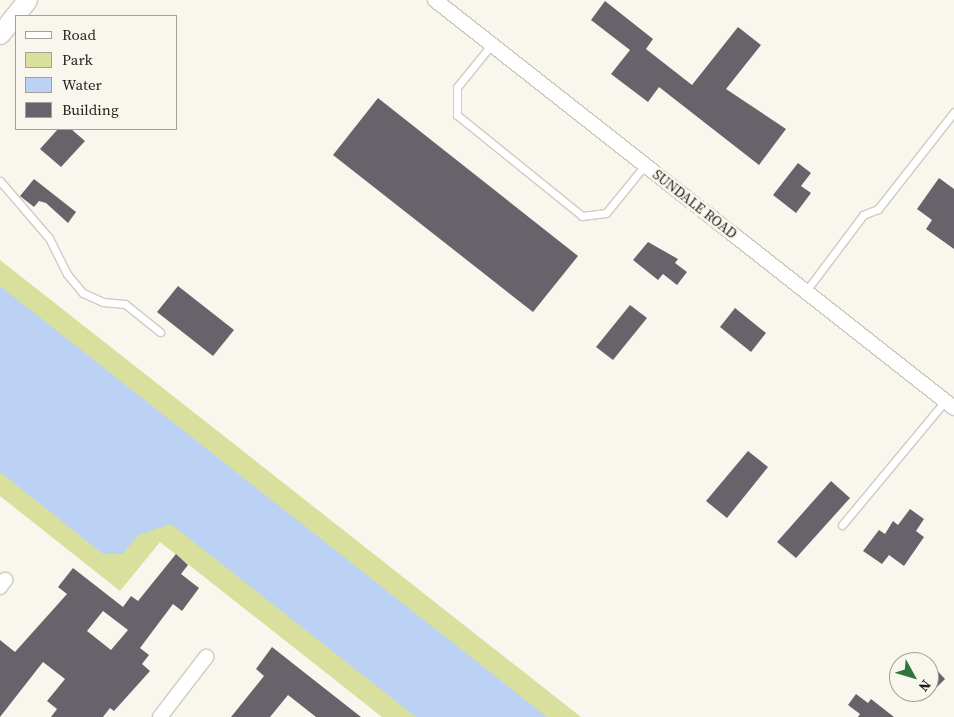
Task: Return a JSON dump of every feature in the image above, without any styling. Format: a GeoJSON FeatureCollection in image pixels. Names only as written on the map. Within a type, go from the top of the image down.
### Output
{"type":"FeatureCollection","features":[{"type":"Feature","properties":{"kind":"street"},"geometry":{"type":"LineString","coordinates":[[2,26],[27,0]]}},
{"type":"Feature","properties":{"kind":"street","name":"SUNDALE ROAD"},"geometry":{"type":"LineString","coordinates":[[435,0],[950,404]]}},
{"type":"Feature","properties":{"kind":"street"},"geometry":{"type":"LineString","coordinates":[[160,717],[206,657]]}},
{"type":"Feature","properties":{"kind":"lane"},"geometry":{"type":"LineString","coordinates":[[492,44],[457,87],[457,115],[582,216],[606,213],[645,165]]}},
{"type":"Feature","properties":{"kind":"lane"},"geometry":{"type":"LineString","coordinates":[[806,291],[863,215],[878,209],[954,112]]}},
{"type":"Feature","properties":{"kind":"lane"},"geometry":{"type":"LineString","coordinates":[[0,181],[49,238],[67,274],[84,293],[103,302],[125,304],[160,332]]}},
{"type":"Feature","properties":{"kind":"lane"},"geometry":{"type":"LineString","coordinates":[[842,525],[950,404]]}},
{"type":"Feature","properties":{"kind":"green space"},"geometry":{"type":"Polygon","coordinates":[[[0,260],[581,717],[382,717],[160,542],[120,591],[0,496],[0,260]]]}},
{"type":"Feature","properties":{"kind":"water"},"geometry":{"type":"Polygon","coordinates":[[[0,286],[547,717],[416,717],[171,524],[138,535],[123,554],[103,554],[0,472],[0,286]]]}},
{"type":"Feature","properties":{"kind":"building"},"geometry":{"type":"Polygon","coordinates":[[[605,1],[653,39],[646,49],[692,85],[738,27],[761,45],[726,89],[786,129],[759,165],[659,87],[648,102],[611,74],[630,50],[591,20],[605,1]]]}},
{"type":"Feature","properties":{"kind":"building"},"geometry":{"type":"Polygon","coordinates":[[[378,98],[578,256],[533,312],[333,155],[378,98]]]}},
{"type":"Feature","properties":{"kind":"building"},"geometry":{"type":"Polygon","coordinates":[[[57,130],[72,130],[85,141],[61,167],[40,149],[57,130]]]}},
{"type":"Feature","properties":{"kind":"building"},"geometry":{"type":"Polygon","coordinates":[[[798,163],[811,173],[801,186],[811,193],[796,213],[773,195],[798,163]]]}},
{"type":"Feature","properties":{"kind":"building"},"geometry":{"type":"Polygon","coordinates":[[[939,178],[954,189],[954,249],[926,229],[932,220],[917,209],[939,178]]]}},
{"type":"Feature","properties":{"kind":"building"},"geometry":{"type":"Polygon","coordinates":[[[34,179],[76,212],[68,223],[46,203],[39,201],[34,207],[20,196],[34,179]]]}},
{"type":"Feature","properties":{"kind":"building"},"geometry":{"type":"Polygon","coordinates":[[[648,242],[678,259],[675,263],[687,272],[677,285],[663,274],[658,280],[633,260],[648,242]]]}},
{"type":"Feature","properties":{"kind":"building"},"geometry":{"type":"Polygon","coordinates":[[[178,286],[234,330],[213,356],[157,312],[178,286]]]}},
{"type":"Feature","properties":{"kind":"building"},"geometry":{"type":"Polygon","coordinates":[[[630,305],[647,318],[613,360],[596,347],[630,305]]]}},
{"type":"Feature","properties":{"kind":"building"},"geometry":{"type":"Polygon","coordinates":[[[735,308],[766,333],[751,352],[720,327],[735,308]]]}},
{"type":"Feature","properties":{"kind":"building"},"geometry":{"type":"Polygon","coordinates":[[[748,451],[768,467],[727,518],[706,501],[748,451]]]}},
{"type":"Feature","properties":{"kind":"building"},"geometry":{"type":"Polygon","coordinates":[[[831,481],[850,498],[796,558],[777,542],[831,481]]]}},
{"type":"Feature","properties":{"kind":"building"},"geometry":{"type":"Polygon","coordinates":[[[910,509],[924,519],[916,531],[924,537],[904,566],[889,555],[882,564],[863,551],[879,530],[885,534],[893,521],[898,525],[910,509]]]}},
{"type":"Feature","properties":{"kind":"building"},"geometry":{"type":"Polygon","coordinates":[[[176,554],[188,565],[181,574],[199,588],[182,611],[173,604],[140,648],[149,655],[142,664],[150,671],[114,711],[110,708],[103,717],[51,717],[57,709],[47,701],[65,679],[43,662],[0,717],[0,640],[15,652],[67,594],[58,587],[73,568],[123,607],[131,596],[138,601],[176,554]],[[103,611],[87,631],[111,650],[128,630],[103,611]]]}},
{"type":"Feature","properties":{"kind":"building"},"geometry":{"type":"Polygon","coordinates":[[[272,647],[361,717],[316,717],[288,695],[270,717],[231,717],[264,676],[256,669],[272,647]]]}},
{"type":"Feature","properties":{"kind":"building"},"geometry":{"type":"Polygon","coordinates":[[[939,673],[945,679],[939,685],[939,673]]]}},
{"type":"Feature","properties":{"kind":"building"},"geometry":{"type":"Polygon","coordinates":[[[856,694],[868,703],[871,699],[894,717],[858,717],[860,714],[848,705],[856,694]]]}}]}
